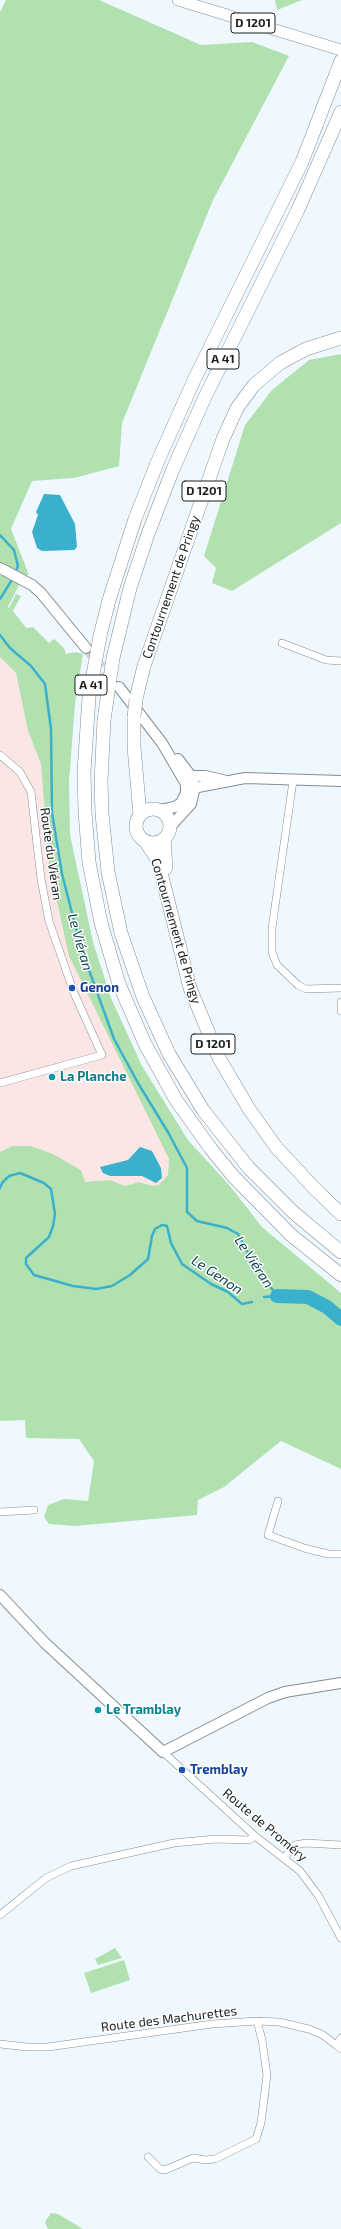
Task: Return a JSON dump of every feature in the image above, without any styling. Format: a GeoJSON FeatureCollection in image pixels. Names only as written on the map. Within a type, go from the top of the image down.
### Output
{"type":"FeatureCollection","features":[{"type":"Feature","properties":{"kind":"highway","name":"A 41"},"geometry":{"type":"LineString","coordinates":[[341,61],[302,162],[194,380],[157,463],[135,519],[113,586],[100,636],[89,697],[84,772],[86,833],[99,917],[120,984],[145,1044],[180,1106],[233,1176],[291,1235],[341,1275]]}},
{"type":"Feature","properties":{"kind":"highway","name":"A 41"},"geometry":{"type":"LineString","coordinates":[[341,112],[297,212],[229,346],[192,427],[148,534],[130,588],[113,658],[103,728],[101,782],[107,864],[121,933],[143,997],[169,1054],[203,1110],[248,1167],[293,1212],[341,1252]]}},
{"type":"Feature","properties":{"kind":"highway","name":"Contournement de Pringy"},"geometry":{"type":"LineString","coordinates":[[341,338],[306,349],[280,363],[254,385],[237,408],[223,439],[144,666],[136,699],[134,716],[135,758],[140,815],[136,824],[136,830],[146,842],[158,861],[190,988],[219,1058],[249,1109],[276,1147],[314,1188],[341,1214]]}},
{"type":"Feature","properties":{"kind":"highway","name":"Contournement de Pringy"},"geometry":{"type":"LineString","coordinates":[[135,758],[147,794],[159,810],[167,817],[170,827],[164,839],[165,864],[181,935],[199,994],[218,1041],[237,1078],[272,1131],[299,1164],[341,1205]]}},
{"type":"Feature","properties":{"kind":"highway"},"geometry":{"type":"LineString","coordinates":[[140,815],[147,809],[159,810]]}},
{"type":"Feature","properties":{"kind":"highway","name":"Contournement de Pringy"},"geometry":{"type":"LineString","coordinates":[[146,842],[156,843],[164,839]]}},
{"type":"Feature","properties":{"kind":"main road","name":"D 1201"},"geometry":{"type":"LineString","coordinates":[[178,0],[341,50]]}},
{"type":"Feature","properties":{"kind":"street"},"geometry":{"type":"LineString","coordinates":[[4,570],[44,596],[86,648]]}},
{"type":"Feature","properties":{"kind":"street"},"geometry":{"type":"LineString","coordinates":[[282,643],[326,660],[341,661]]}},
{"type":"Feature","properties":{"kind":"street"},"geometry":{"type":"LineString","coordinates":[[119,688],[190,782],[189,807],[170,827]]}},
{"type":"Feature","properties":{"kind":"street","name":"Route du Viéran"},"geometry":{"type":"LineString","coordinates":[[0,755],[20,772],[30,792],[41,879],[49,921],[74,994],[102,1055],[0,1082]]}},
{"type":"Feature","properties":{"kind":"street"},"geometry":{"type":"LineString","coordinates":[[190,782],[251,778],[293,781],[341,781]]}},
{"type":"Feature","properties":{"kind":"street"},"geometry":{"type":"LineString","coordinates":[[293,781],[272,928],[272,952],[277,965],[298,985],[306,989],[341,988]]}},
{"type":"Feature","properties":{"kind":"street"},"geometry":{"type":"LineString","coordinates":[[159,810],[172,809],[181,803],[190,782]]}},
{"type":"Feature","properties":{"kind":"street"},"geometry":{"type":"LineString","coordinates":[[341,1002],[341,1011]]}},
{"type":"Feature","properties":{"kind":"street"},"geometry":{"type":"LineString","coordinates":[[278,1501],[268,1535],[304,1548],[328,1554],[341,1552]]}},
{"type":"Feature","properties":{"kind":"street"},"geometry":{"type":"LineString","coordinates":[[0,1512],[34,1510]]}},
{"type":"Feature","properties":{"kind":"street","name":"Route de Proméry"},"geometry":{"type":"LineString","coordinates":[[0,1595],[45,1643],[255,1836],[284,1858],[310,1884],[341,1938]]}},
{"type":"Feature","properties":{"kind":"street"},"geometry":{"type":"LineString","coordinates":[[163,1752],[268,1698],[285,1692],[341,1683]]}},
{"type":"Feature","properties":{"kind":"street"},"geometry":{"type":"LineString","coordinates":[[0,1916],[46,1878],[71,1866],[174,1843],[215,1839],[249,1840],[255,1836]]}},
{"type":"Feature","properties":{"kind":"street"},"geometry":{"type":"LineString","coordinates":[[284,1858],[295,1845],[306,1843],[341,1845]]}},
{"type":"Feature","properties":{"kind":"street"},"geometry":{"type":"LineString","coordinates":[[148,2157],[160,2169],[165,2170],[193,2158],[206,2160],[215,2159],[256,2139],[261,2123],[267,2075],[262,2040],[257,2021]]}},
{"type":"Feature","properties":{"kind":"street","name":"Route des Machurettes"},"geometry":{"type":"LineString","coordinates":[[0,2044],[27,2047],[48,2047],[204,2024],[257,2021],[279,2022],[309,2029],[323,2035],[339,2047]]}},
{"type":"Feature","properties":{"kind":"street"},"geometry":{"type":"LineString","coordinates":[[339,2047],[341,2038]]}},
{"type":"Feature","properties":{"kind":"shaded area"},"geometry":{"type":"Polygon","coordinates":[[[0,657],[16,673],[28,731],[41,764],[49,865],[169,1159],[168,1175],[159,1185],[153,1186],[139,1182],[125,1186],[110,1180],[85,1182],[81,1170],[53,1154],[31,1146],[12,1146],[0,1152],[0,657]]]}},
{"type":"Feature","properties":{"kind":"green space"},"geometry":{"type":"Polygon","coordinates":[[[6,0],[99,0],[201,45],[252,42],[289,56],[213,200],[122,423],[119,466],[74,478],[32,481],[11,529],[29,575],[25,575],[0,562],[0,12],[6,0]]]}},
{"type":"Feature","properties":{"kind":"green space"},"geometry":{"type":"Polygon","coordinates":[[[275,0],[302,0],[277,10],[275,0]]]}},
{"type":"Feature","properties":{"kind":"green space"},"geometry":{"type":"Polygon","coordinates":[[[341,354],[341,523],[232,591],[212,583],[216,568],[204,556],[245,425],[272,390],[309,360],[341,354]]]}},
{"type":"Feature","properties":{"kind":"green space"},"geometry":{"type":"Polygon","coordinates":[[[3,575],[20,583],[8,607],[9,608],[16,594],[21,596],[13,611],[26,628],[33,627],[49,643],[54,639],[64,648],[66,654],[75,652],[83,654],[75,704],[69,781],[70,835],[93,942],[111,998],[142,1066],[188,1140],[230,1186],[262,1227],[341,1293],[341,1469],[281,1441],[224,1487],[198,1500],[197,1515],[75,1526],[49,1524],[44,1517],[48,1505],[64,1499],[88,1501],[94,1461],[79,1439],[26,1438],[25,1420],[0,1421],[0,1152],[12,1146],[31,1146],[53,1154],[81,1170],[85,1182],[110,1180],[125,1186],[139,1182],[153,1186],[159,1185],[168,1175],[169,1159],[69,956],[49,865],[41,764],[28,731],[16,673],[0,657],[0,576],[3,575]]]}},
{"type":"Feature","properties":{"kind":"green space"},"geometry":{"type":"Polygon","coordinates":[[[115,1948],[122,1958],[98,1965],[95,1959],[115,1948]]]}},
{"type":"Feature","properties":{"kind":"green space"},"geometry":{"type":"Polygon","coordinates":[[[124,1960],[130,1980],[91,1993],[84,1973],[124,1960]]]}},
{"type":"Feature","properties":{"kind":"green space"},"geometry":{"type":"Polygon","coordinates":[[[51,2213],[58,2214],[83,2229],[48,2229],[45,2222],[51,2213]]]}},
{"type":"Feature","properties":{"kind":"water"},"geometry":{"type":"Polygon","coordinates":[[[44,494],[60,495],[75,524],[77,547],[74,550],[42,551],[37,548],[32,532],[38,515],[36,512],[44,494]]]}},
{"type":"Feature","properties":{"kind":"water"},"geometry":{"type":"Polygon","coordinates":[[[140,1147],[152,1151],[161,1168],[162,1178],[156,1183],[142,1176],[110,1176],[103,1173],[100,1167],[128,1160],[140,1147]]]}},
{"type":"Feature","properties":{"kind":"waterway","name":"Le Viéran"},"geometry":{"type":"LineString","coordinates":[[0,535],[14,550],[18,566],[15,573]]}},
{"type":"Feature","properties":{"kind":"waterway","name":"Le Viéran"},"geometry":{"type":"LineString","coordinates":[[0,599],[13,578]]}},
{"type":"Feature","properties":{"kind":"waterway","name":"Le Viéran"},"geometry":{"type":"LineString","coordinates":[[0,635],[10,648],[31,666],[45,684],[51,729],[52,813],[62,874],[81,948],[114,1039],[187,1168],[187,1212],[197,1221],[227,1228],[238,1234],[252,1261],[277,1296]]}},
{"type":"Feature","properties":{"kind":"waterway","name":"Le Genon"},"geometry":{"type":"LineString","coordinates":[[0,1188],[2,1183],[9,1176],[20,1173],[44,1183],[51,1189],[55,1214],[53,1226],[49,1237],[26,1258],[26,1264],[34,1275],[73,1286],[96,1289],[112,1286],[130,1275],[148,1259],[152,1236],[155,1229],[162,1225],[167,1226],[171,1243],[182,1264],[211,1284],[228,1292],[242,1304],[252,1302]]}},
{"type":"Feature","properties":{"kind":"waterway","name":"Le Genon"},"geometry":{"type":"LineString","coordinates":[[264,1297],[276,1296]]}},
{"type":"Feature","properties":{"kind":"waterway","name":"Le Viéran"},"geometry":{"type":"LineString","coordinates":[[277,1296],[308,1297],[327,1307],[341,1319]]}},
{"type":"Feature","properties":{"kind":"tunnel"},"geometry":{"type":"LineString","coordinates":[[86,648],[112,680]]}},
{"type":"Feature","properties":{"kind":"place","name":"Genon"},"geometry":{"type":"Point","coordinates":[72,988]}},
{"type":"Feature","properties":{"kind":"place","name":"La Planche"},"geometry":{"type":"Point","coordinates":[52,1077]}},
{"type":"Feature","properties":{"kind":"place","name":"Le Tramblay"},"geometry":{"type":"Point","coordinates":[98,1710]}},
{"type":"Feature","properties":{"kind":"place","name":"Tremblay"},"geometry":{"type":"Point","coordinates":[182,1770]}}]}
